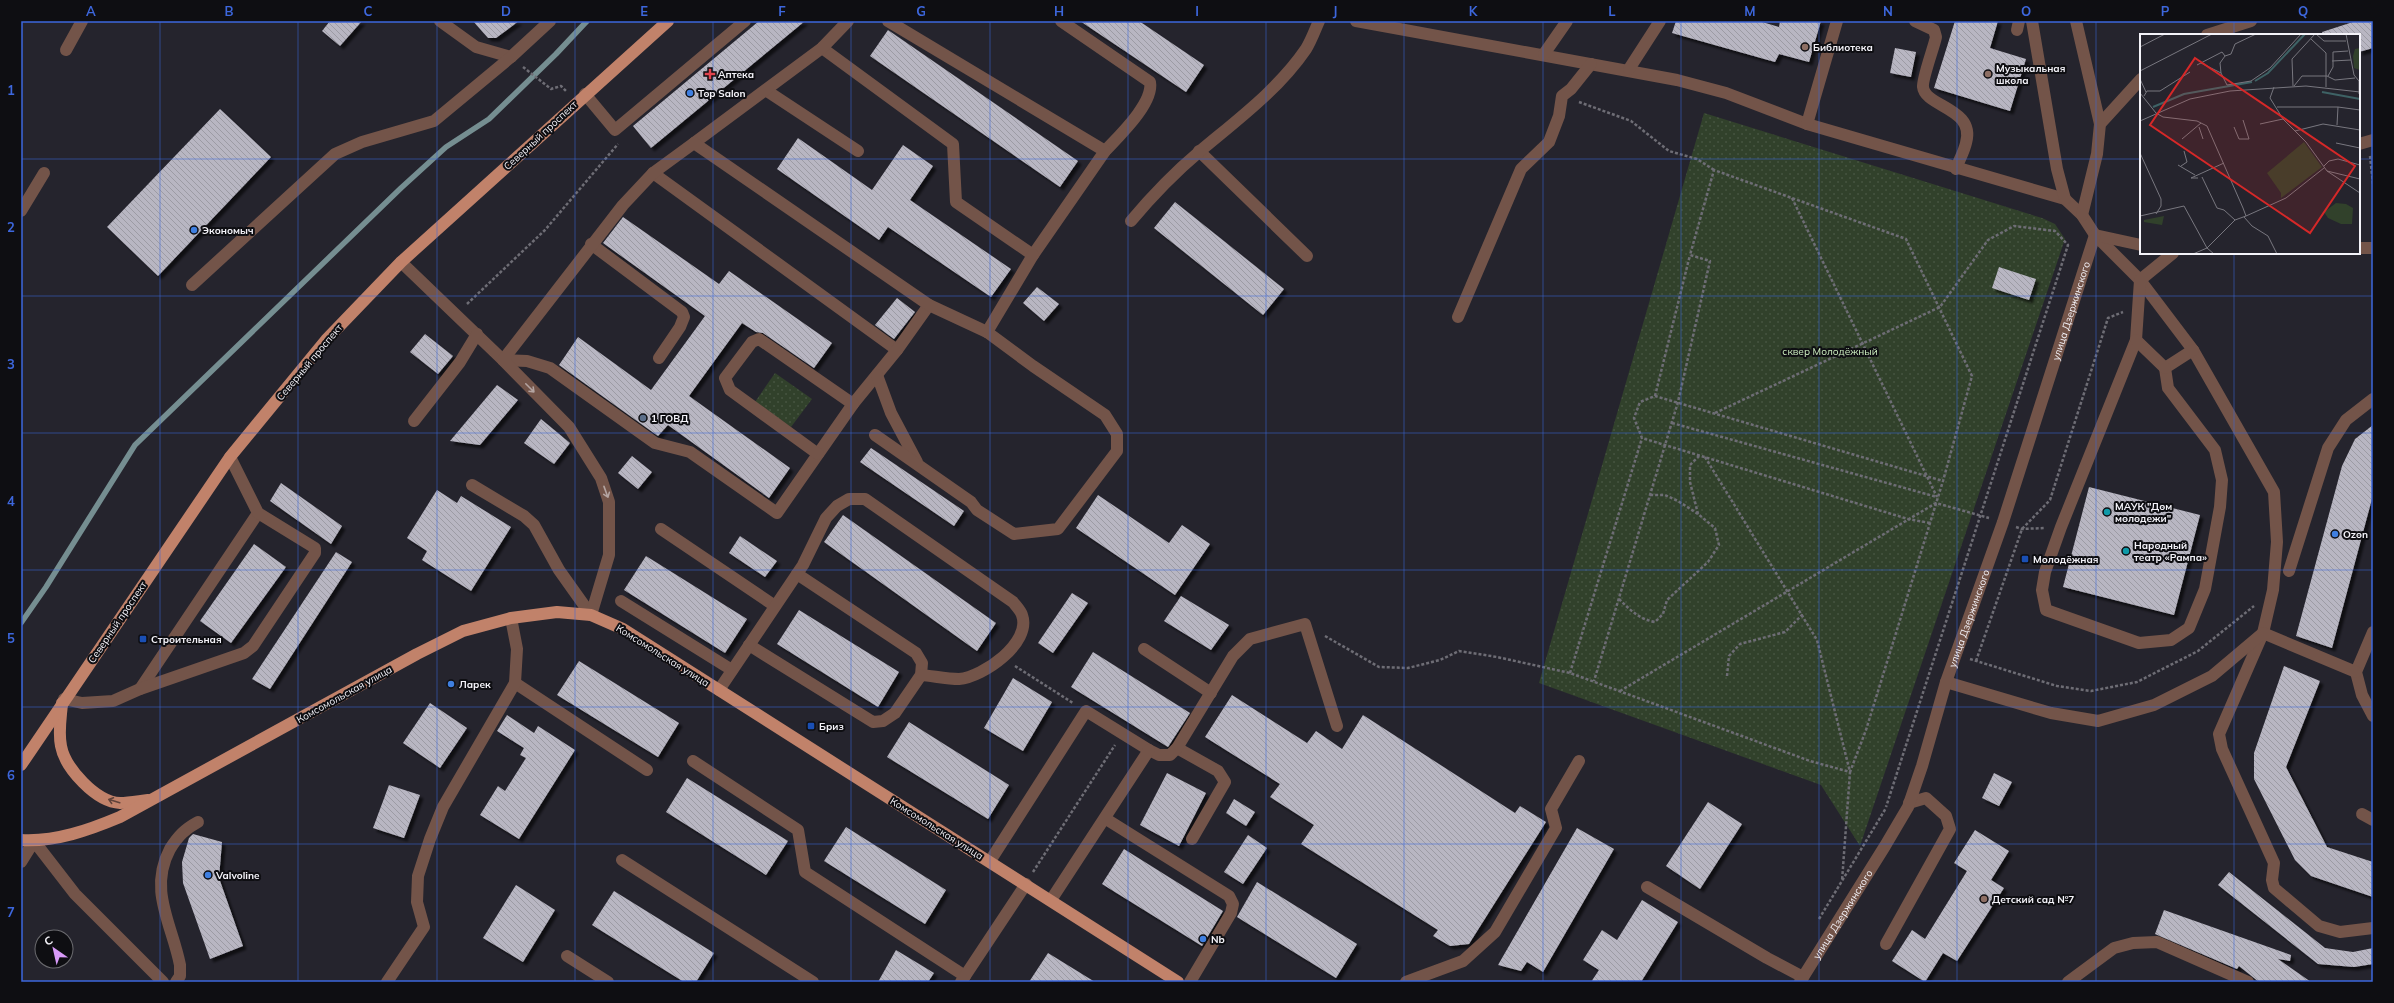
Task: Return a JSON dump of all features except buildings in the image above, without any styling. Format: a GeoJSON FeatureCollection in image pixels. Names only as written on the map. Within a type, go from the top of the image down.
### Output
{"type":"FeatureCollection","features":[{"type":"Feature","properties":{"kind":"main road","name":"Северный проспект"},"geometry":{"type":"LineString","coordinates":[[21,765],[230,457],[326,340],[401,262],[585,94],[668,21]]}},
{"type":"Feature","properties":{"kind":"main road","name":"Комсомольская улица"},"geometry":{"type":"LineString","coordinates":[[21,840],[34,841],[80,833],[120,817],[417,654],[463,631],[511,618],[556,612],[591,615],[623,629],[990,861],[1178,982]]}},
{"type":"Feature","properties":{"kind":"main road"},"geometry":{"type":"LineString","coordinates":[[63,701],[60,745],[63,757],[79,778],[97,794],[119,803],[153,799]]}},
{"type":"Feature","properties":{"kind":"street"},"geometry":{"type":"LineString","coordinates":[[66,50],[82,21]]}},
{"type":"Feature","properties":{"kind":"street"},"geometry":{"type":"LineString","coordinates":[[440,21],[476,47],[516,61]]}},
{"type":"Feature","properties":{"kind":"street"},"geometry":{"type":"LineString","coordinates":[[192,285],[335,154],[362,142],[434,121],[516,61],[550,21]]}},
{"type":"Feature","properties":{"kind":"street"},"geometry":{"type":"LineString","coordinates":[[585,94],[615,130],[745,21]]}},
{"type":"Feature","properties":{"kind":"street"},"geometry":{"type":"LineString","coordinates":[[502,360],[590,244],[623,205],[653,173],[767,91],[822,48],[848,21]]}},
{"type":"Feature","properties":{"kind":"street"},"geometry":{"type":"LineString","coordinates":[[888,21],[1105,151]]}},
{"type":"Feature","properties":{"kind":"street"},"geometry":{"type":"LineString","coordinates":[[987,332],[1033,255],[1105,151],[1127,128],[1150,95],[1150,82],[1061,21]]}},
{"type":"Feature","properties":{"kind":"street"},"geometry":{"type":"LineString","coordinates":[[1131,221],[1162,184],[1199,151],[1239,121],[1276,84],[1306,48],[1318,21]]}},
{"type":"Feature","properties":{"kind":"street"},"geometry":{"type":"LineString","coordinates":[[1356,21],[1544,54],[1591,64],[1629,69],[1726,92],[1807,124],[1956,169],[2065,199],[2082,215],[2095,235],[2140,280],[2193,350],[2274,492],[2277,542],[2273,590],[2263,633],[2219,734],[2222,749],[2274,863],[2272,880],[2274,888],[2319,926],[2340,932],[2373,928]]}},
{"type":"Feature","properties":{"kind":"street"},"geometry":{"type":"LineString","coordinates":[[1544,54],[1567,21]]}},
{"type":"Feature","properties":{"kind":"street"},"geometry":{"type":"LineString","coordinates":[[1629,69],[1660,21]]}},
{"type":"Feature","properties":{"kind":"street"},"geometry":{"type":"LineString","coordinates":[[1807,124],[1837,21]]}},
{"type":"Feature","properties":{"kind":"street"},"geometry":{"type":"LineString","coordinates":[[1915,21],[1934,30],[1936,37],[1923,87],[1926,95],[1957,114],[1965,125],[1967,142],[1956,169]]}},
{"type":"Feature","properties":{"kind":"street"},"geometry":{"type":"LineString","coordinates":[[2032,21],[2057,169],[2065,199]]}},
{"type":"Feature","properties":{"kind":"street"},"geometry":{"type":"LineString","coordinates":[[2076,21],[2100,124],[2098,154],[2082,215]]}},
{"type":"Feature","properties":{"kind":"street"},"geometry":{"type":"LineString","coordinates":[[2210,34],[2251,21]]}},
{"type":"Feature","properties":{"kind":"street"},"geometry":{"type":"LineString","coordinates":[[822,48],[953,144],[956,202],[1033,255]]}},
{"type":"Feature","properties":{"kind":"street"},"geometry":{"type":"LineString","coordinates":[[1458,317],[1521,169],[1549,142],[1559,116],[1562,96],[1572,89],[1591,64]]}},
{"type":"Feature","properties":{"kind":"street"},"geometry":{"type":"LineString","coordinates":[[2100,124],[2140,79]]}},
{"type":"Feature","properties":{"kind":"street"},"geometry":{"type":"LineString","coordinates":[[767,91],[858,151]]}},
{"type":"Feature","properties":{"kind":"street"},"geometry":{"type":"LineString","coordinates":[[694,143],[929,305],[987,332],[1033,366],[1105,415],[1118,434],[1117,452],[1058,529],[1014,534],[977,510],[971,502],[875,435]]}},
{"type":"Feature","properties":{"kind":"street"},"geometry":{"type":"LineString","coordinates":[[1199,151],[1307,256]]}},
{"type":"Feature","properties":{"kind":"street"},"geometry":{"type":"LineString","coordinates":[[21,211],[44,173]]}},
{"type":"Feature","properties":{"kind":"street"},"geometry":{"type":"LineString","coordinates":[[653,173],[897,350]]}},
{"type":"Feature","properties":{"kind":"street"},"geometry":{"type":"LineString","coordinates":[[2095,235],[2140,245]]}},
{"type":"Feature","properties":{"kind":"street","name":"улица Дзержинского"},"geometry":{"type":"LineString","coordinates":[[1802,980],[1886,846],[1909,803],[1922,766],[1946,682],[2003,522],[2095,235]]}},
{"type":"Feature","properties":{"kind":"street"},"geometry":{"type":"LineString","coordinates":[[590,244],[682,312],[684,317],[680,327],[659,358]]}},
{"type":"Feature","properties":{"kind":"street"},"geometry":{"type":"LineString","coordinates":[[2360,248],[2373,248]]}},
{"type":"Feature","properties":{"kind":"street"},"geometry":{"type":"LineString","coordinates":[[2136,340],[2165,368],[2168,388],[2215,450],[2222,480],[2220,507],[2205,589],[2189,628],[2171,640],[2138,643],[2046,610],[2042,590],[2045,572],[2061,527],[2136,340],[2140,280],[2172,254]]}},
{"type":"Feature","properties":{"kind":"street"},"geometry":{"type":"LineString","coordinates":[[401,262],[477,334],[569,427],[601,478],[609,502],[609,555],[591,615]]}},
{"type":"Feature","properties":{"kind":"street"},"geometry":{"type":"LineString","coordinates":[[502,360],[527,361],[550,368],[655,443],[690,452],[777,513],[853,404],[897,350],[929,305]]}},
{"type":"Feature","properties":{"kind":"street"},"geometry":{"type":"LineString","coordinates":[[414,421],[460,362],[477,334]]}},
{"type":"Feature","properties":{"kind":"street"},"geometry":{"type":"LineString","coordinates":[[818,454],[730,390],[725,378],[752,342],[759,339],[853,404]]}},
{"type":"Feature","properties":{"kind":"street"},"geometry":{"type":"LineString","coordinates":[[2165,368],[2193,350]]}},
{"type":"Feature","properties":{"kind":"street"},"geometry":{"type":"LineString","coordinates":[[876,375],[891,413],[918,465]]}},
{"type":"Feature","properties":{"kind":"street"},"geometry":{"type":"LineString","coordinates":[[2289,571],[2328,448],[2346,420],[2373,400]]}},
{"type":"Feature","properties":{"kind":"street"},"geometry":{"type":"LineString","coordinates":[[63,701],[82,703],[113,701],[140,689],[244,653],[253,646],[311,560],[315,553],[315,548],[258,513],[230,457]]}},
{"type":"Feature","properties":{"kind":"street"},"geometry":{"type":"LineString","coordinates":[[472,485],[524,516],[534,525],[559,570],[591,615]]}},
{"type":"Feature","properties":{"kind":"street"},"geometry":{"type":"LineString","coordinates":[[719,690],[797,574],[826,518],[836,506],[849,498],[865,499],[1013,602],[1022,615],[1022,633],[1003,658],[983,673],[959,679],[921,675]]}},
{"type":"Feature","properties":{"kind":"street"},"geometry":{"type":"LineString","coordinates":[[140,689],[258,513]]}},
{"type":"Feature","properties":{"kind":"street"},"geometry":{"type":"LineString","coordinates":[[661,528],[775,606]]}},
{"type":"Feature","properties":{"kind":"street"},"geometry":{"type":"LineString","coordinates":[[749,645],[873,722],[883,721],[895,713],[921,675],[922,663],[916,653],[797,574]]}},
{"type":"Feature","properties":{"kind":"street"},"geometry":{"type":"LineString","coordinates":[[622,601],[732,670]]}},
{"type":"Feature","properties":{"kind":"street"},"geometry":{"type":"LineString","coordinates":[[387,982],[424,927],[417,902],[418,882],[430,839],[443,807],[515,683],[517,649],[511,618]]}},
{"type":"Feature","properties":{"kind":"street"},"geometry":{"type":"LineString","coordinates":[[990,861],[1086,711],[1149,750],[1159,755],[1170,755],[1177,748],[1233,656],[1250,639],[1305,624],[1337,726]]}},
{"type":"Feature","properties":{"kind":"street"},"geometry":{"type":"LineString","coordinates":[[2373,632],[2356,672],[2362,695],[2373,716]]}},
{"type":"Feature","properties":{"kind":"street"},"geometry":{"type":"LineString","coordinates":[[2263,633],[2356,672]]}},
{"type":"Feature","properties":{"kind":"street"},"geometry":{"type":"LineString","coordinates":[[1946,682],[2051,713],[2098,721],[2154,705],[2212,676],[2263,633]]}},
{"type":"Feature","properties":{"kind":"street"},"geometry":{"type":"LineString","coordinates":[[1144,649],[1211,693]]}},
{"type":"Feature","properties":{"kind":"street"},"geometry":{"type":"LineString","coordinates":[[515,683],[647,770]]}},
{"type":"Feature","properties":{"kind":"street"},"geometry":{"type":"LineString","coordinates":[[1177,748],[1218,771],[1225,782],[1192,839]]}},
{"type":"Feature","properties":{"kind":"street"},"geometry":{"type":"LineString","coordinates":[[1051,900],[1106,819],[1149,750]]}},
{"type":"Feature","properties":{"kind":"street"},"geometry":{"type":"LineString","coordinates":[[693,761],[798,830],[805,872],[963,979],[1026,884]]}},
{"type":"Feature","properties":{"kind":"street"},"geometry":{"type":"LineString","coordinates":[[1406,982],[1463,961],[1495,932],[1556,828],[1551,809],[1579,761]]}},
{"type":"Feature","properties":{"kind":"street"},"geometry":{"type":"LineString","coordinates":[[1886,944],[1950,829],[1946,816],[1926,798],[1909,803]]}},
{"type":"Feature","properties":{"kind":"street"},"geometry":{"type":"LineString","coordinates":[[1106,819],[1229,896],[1233,904],[1231,913],[1190,982]]}},
{"type":"Feature","properties":{"kind":"street"},"geometry":{"type":"LineString","coordinates":[[176,982],[180,976],[180,965],[162,900],[160,881],[162,866],[176,839],[185,829],[198,822]]}},
{"type":"Feature","properties":{"kind":"street"},"geometry":{"type":"LineString","coordinates":[[21,862],[34,841],[74,894],[163,982]]}},
{"type":"Feature","properties":{"kind":"street"},"geometry":{"type":"LineString","coordinates":[[622,860],[813,982]]}},
{"type":"Feature","properties":{"kind":"street"},"geometry":{"type":"LineString","coordinates":[[1647,887],[1802,980]]}},
{"type":"Feature","properties":{"kind":"street"},"geometry":{"type":"LineString","coordinates":[[2068,982],[2114,948],[2133,943],[2156,942],[2248,982]]}},
{"type":"Feature","properties":{"kind":"street"},"geometry":{"type":"LineString","coordinates":[[568,956],[608,982]]}},
{"type":"Feature","properties":{"kind":"path"},"geometry":{"type":"LineString","coordinates":[[516,61],[543,83]]}},
{"type":"Feature","properties":{"kind":"path"},"geometry":{"type":"LineString","coordinates":[[1562,96],[1631,121],[1669,151],[1697,159],[1714,170],[1906,239],[1972,376],[1943,481],[1866,730],[1850,772],[1842,881]]}},
{"type":"Feature","properties":{"kind":"path"},"geometry":{"type":"LineString","coordinates":[[456,314],[545,230],[618,144],[615,130]]}},
{"type":"Feature","properties":{"kind":"path"},"geometry":{"type":"LineString","coordinates":[[2367,142],[2373,184]]}},
{"type":"Feature","properties":{"kind":"path"},"geometry":{"type":"LineString","coordinates":[[1655,396],[1690,255],[1714,170]]}},
{"type":"Feature","properties":{"kind":"path"},"geometry":{"type":"LineString","coordinates":[[1792,198],[1937,498]]}},
{"type":"Feature","properties":{"kind":"path"},"geometry":{"type":"LineString","coordinates":[[1715,413],[1940,307],[1988,240],[2014,226],[2055,231],[2068,245],[1886,807]]}},
{"type":"Feature","properties":{"kind":"path"},"geometry":{"type":"LineString","coordinates":[[1594,681],[1678,402],[1710,260],[1690,255]]}},
{"type":"Feature","properties":{"kind":"path"},"geometry":{"type":"LineString","coordinates":[[1976,661],[2022,529],[2050,500],[2108,318],[2123,311],[2137,326]]}},
{"type":"Feature","properties":{"kind":"path"},"geometry":{"type":"LineString","coordinates":[[1570,673],[1642,438],[1634,418],[1640,402],[1655,396],[1943,481]]}},
{"type":"Feature","properties":{"kind":"path"},"geometry":{"type":"LineString","coordinates":[[1672,423],[1937,498]]}},
{"type":"Feature","properties":{"kind":"path"},"geometry":{"type":"LineString","coordinates":[[1642,438],[1908,519],[1930,523]]}},
{"type":"Feature","properties":{"kind":"path"},"geometry":{"type":"LineString","coordinates":[[1698,514],[1690,482],[1690,465],[1699,456]]}},
{"type":"Feature","properties":{"kind":"path"},"geometry":{"type":"LineString","coordinates":[[1705,458],[1803,614],[1817,640],[1850,772]]}},
{"type":"Feature","properties":{"kind":"path"},"geometry":{"type":"LineString","coordinates":[[1619,599],[1632,613],[1646,620],[1655,622],[1663,614],[1667,600],[1708,562],[1719,545],[1715,528],[1698,514],[1665,495],[1650,495]]}},
{"type":"Feature","properties":{"kind":"path"},"geometry":{"type":"LineString","coordinates":[[1620,692],[1936,503],[1980,516]]}},
{"type":"Feature","properties":{"kind":"path"},"geometry":{"type":"LineString","coordinates":[[2022,529],[2061,527]]}},
{"type":"Feature","properties":{"kind":"path"},"geometry":{"type":"LineString","coordinates":[[1956,655],[2057,686],[2092,691],[2136,682],[2198,651],[2273,590]]}},
{"type":"Feature","properties":{"kind":"path"},"geometry":{"type":"LineString","coordinates":[[1727,676],[1729,656],[1740,644],[1786,632],[1803,614]]}},
{"type":"Feature","properties":{"kind":"path"},"geometry":{"type":"LineString","coordinates":[[1305,624],[1379,667],[1408,668],[1440,660],[1459,651],[1497,657],[1570,673],[1810,761],[1850,772]]}},
{"type":"Feature","properties":{"kind":"path"},"geometry":{"type":"LineString","coordinates":[[1003,658],[1086,711]]}},
{"type":"Feature","properties":{"kind":"path"},"geometry":{"type":"LineString","coordinates":[[1026,884],[1122,734]]}},
{"type":"Feature","properties":{"kind":"green space","name":"сквер Молодёжный"},"geometry":{"type":"Polygon","coordinates":[[[1704,113],[2042,218],[2055,224],[2065,239],[1860,846],[1821,785],[1539,683],[1704,113]]]}},
{"type":"Feature","properties":{"kind":"green space"},"geometry":{"type":"Polygon","coordinates":[[[775,373],[812,399],[791,427],[755,402],[775,373]]]}},
{"type":"Feature","properties":{"kind":"waterway"},"geometry":{"type":"LineString","coordinates":[[21,623],[46,587],[135,445],[401,188],[446,147],[489,119],[556,54],[587,21]]}},
{"type":"Feature","properties":{"kind":"place","name":"Библиотека"},"geometry":{"type":"Point","coordinates":[1805,47]}},
{"type":"Feature","properties":{"kind":"place","name":"Аптека"},"geometry":{"type":"Point","coordinates":[710,74]}},
{"type":"Feature","properties":{"kind":"place","name":"Музыкальная школа"},"geometry":{"type":"Point","coordinates":[1988,74]}},
{"type":"Feature","properties":{"kind":"place","name":"Top Salon"},"geometry":{"type":"Point","coordinates":[690,93]}},
{"type":"Feature","properties":{"kind":"place","name":"Экономыч"},"geometry":{"type":"Point","coordinates":[194,230]}},
{"type":"Feature","properties":{"kind":"place","name":"1 ГОВД"},"geometry":{"type":"Point","coordinates":[643,418]}},
{"type":"Feature","properties":{"kind":"place","name":"МАУК \"Дом молодежи\""},"geometry":{"type":"Point","coordinates":[2107,512]}},
{"type":"Feature","properties":{"kind":"place","name":"Ozon"},"geometry":{"type":"Point","coordinates":[2335,534]}},
{"type":"Feature","properties":{"kind":"place","name":"Народный театр «Рампа»"},"geometry":{"type":"Point","coordinates":[2126,551]}},
{"type":"Feature","properties":{"kind":"place","name":"Молодёжная"},"geometry":{"type":"Point","coordinates":[2025,559]}},
{"type":"Feature","properties":{"kind":"place","name":"Строительная"},"geometry":{"type":"Point","coordinates":[143,639]}},
{"type":"Feature","properties":{"kind":"place","name":"Ларек"},"geometry":{"type":"Point","coordinates":[451,684]}},
{"type":"Feature","properties":{"kind":"place","name":"Бриз"},"geometry":{"type":"Point","coordinates":[811,726]}},
{"type":"Feature","properties":{"kind":"place","name":"Valvoline"},"geometry":{"type":"Point","coordinates":[208,875]}},
{"type":"Feature","properties":{"kind":"place","name":"Детский сад №7"},"geometry":{"type":"Point","coordinates":[1984,899]}},
{"type":"Feature","properties":{"kind":"place","name":"Nb"},"geometry":{"type":"Point","coordinates":[1203,939]}}]}
